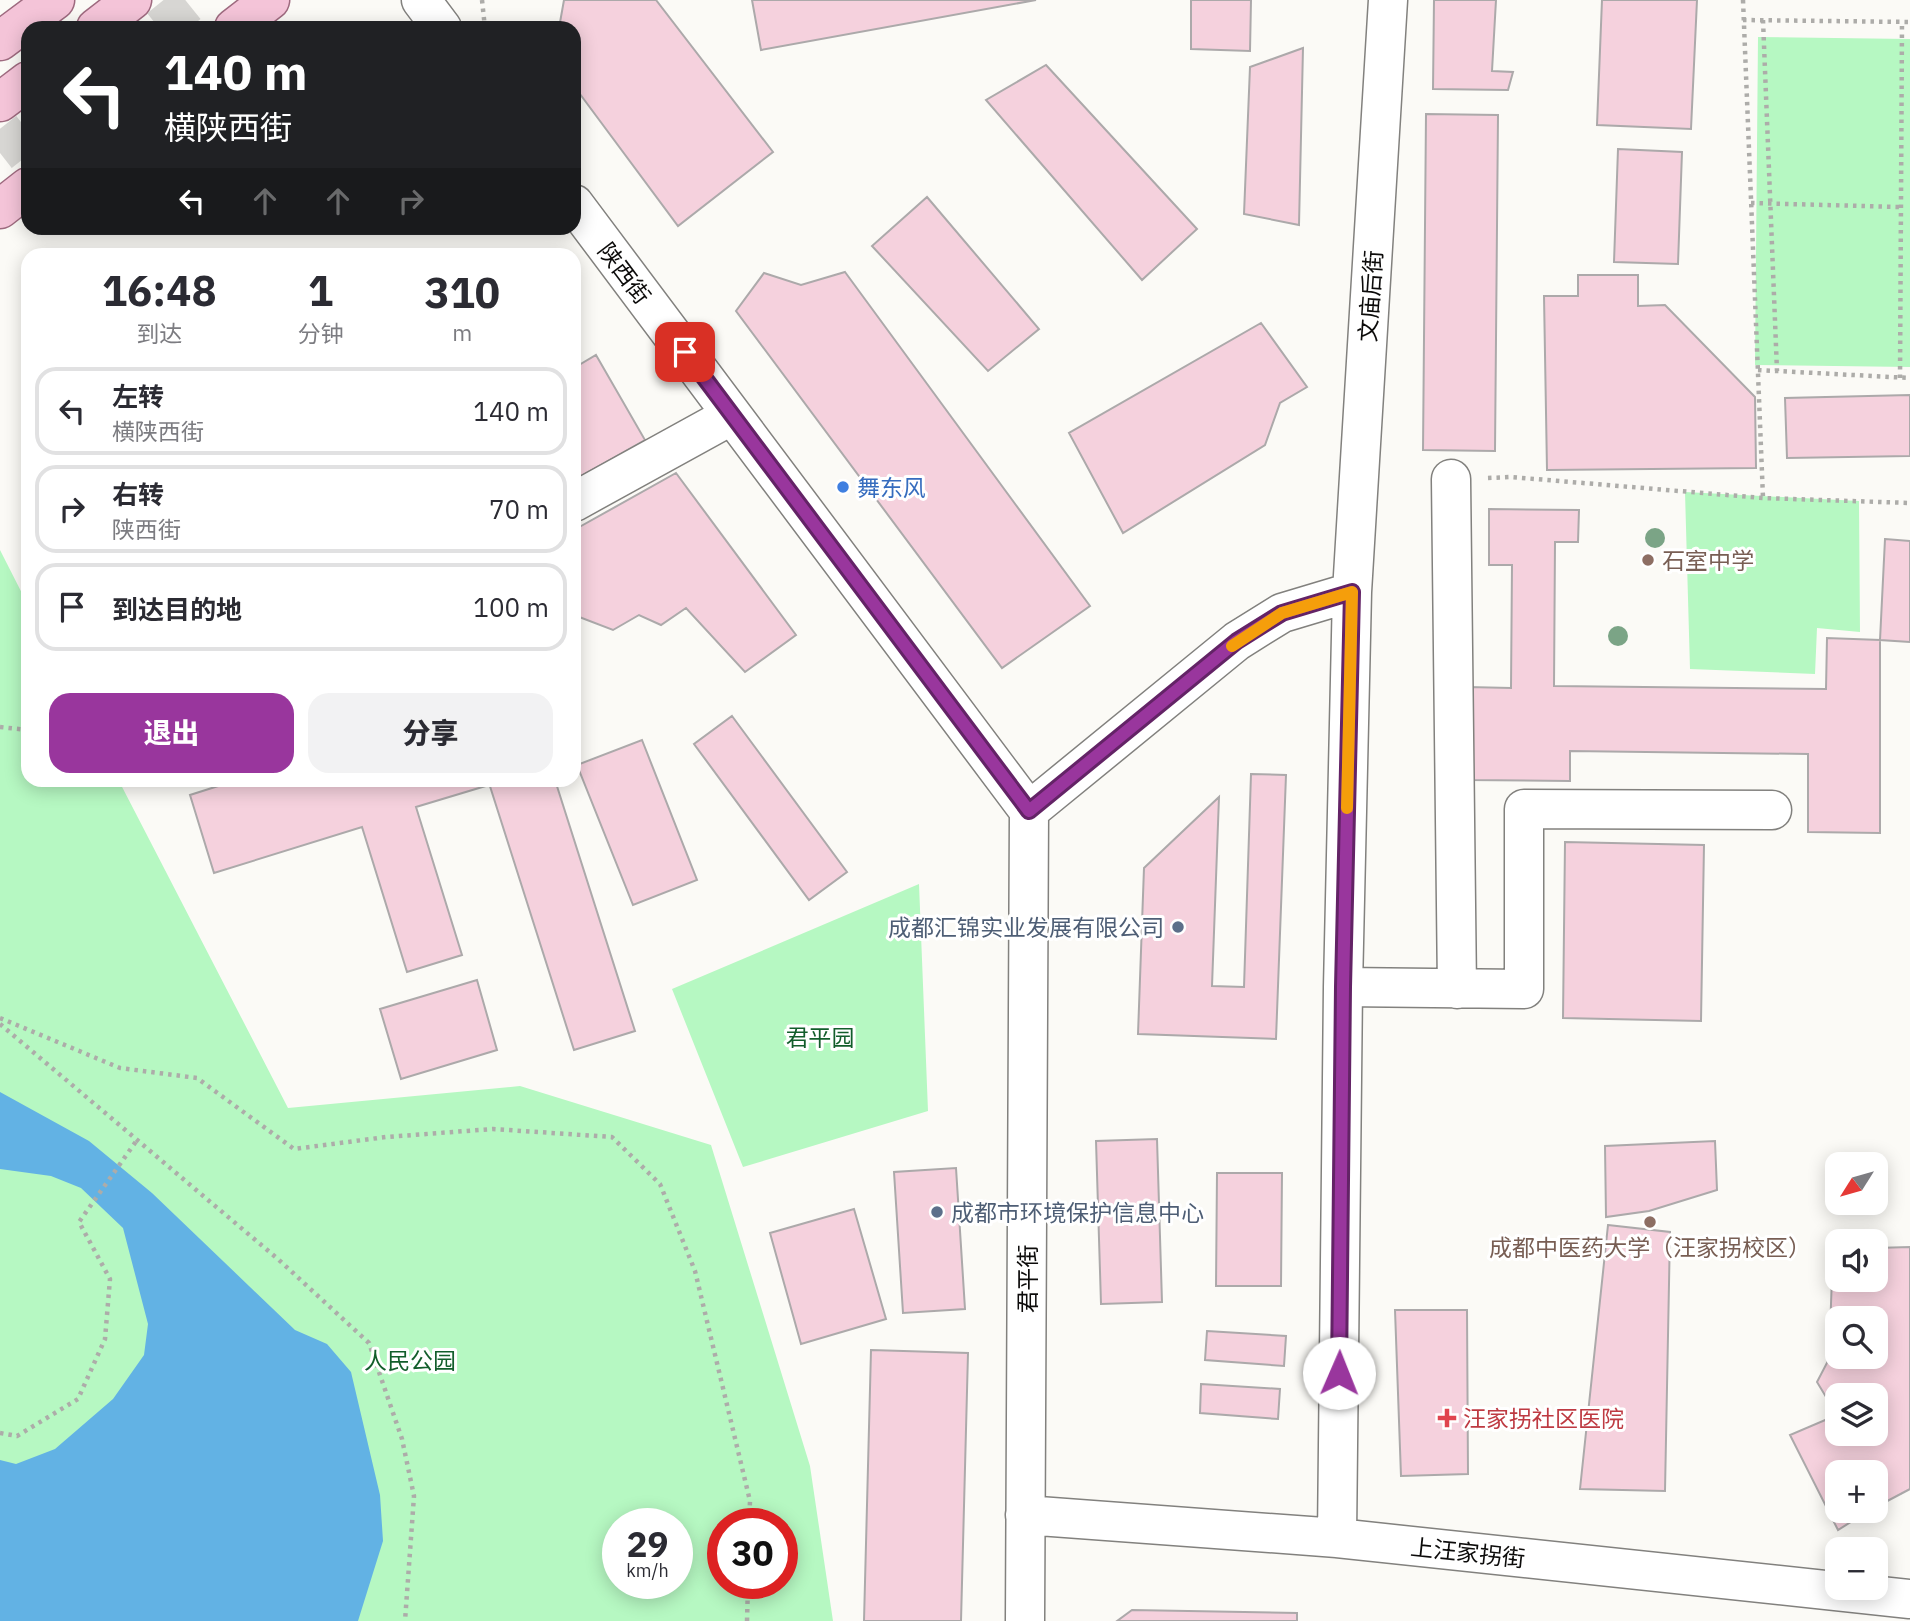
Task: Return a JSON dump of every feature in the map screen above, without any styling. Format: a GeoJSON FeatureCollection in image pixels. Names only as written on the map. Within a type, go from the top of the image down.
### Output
{"type":"FeatureCollection","features":[{"type":"Feature","properties":{"kind":"main road"},"geometry":{"type":"LineString","coordinates":[[26,21],[54,0]]}},
{"type":"Feature","properties":{"kind":"main road"},"geometry":{"type":"LineString","coordinates":[[105,21],[132,0]]}},
{"type":"Feature","properties":{"kind":"main road"},"geometry":{"type":"LineString","coordinates":[[243,21],[270,0]]}},
{"type":"Feature","properties":{"kind":"main road"},"geometry":{"type":"LineString","coordinates":[[0,41],[21,25]]}},
{"type":"Feature","properties":{"kind":"main road"},"geometry":{"type":"LineString","coordinates":[[0,102],[21,86]]}},
{"type":"Feature","properties":{"kind":"main road"},"geometry":{"type":"LineString","coordinates":[[0,209],[21,192]]}},
{"type":"Feature","properties":{"kind":"street"},"geometry":{"type":"LineString","coordinates":[[421,0],[437,21]]}},
{"type":"Feature","properties":{"kind":"street","name":"文庙后街"},"geometry":{"type":"LineString","coordinates":[[1337,1538],[1343,987],[1352,592],[1388,0]]}},
{"type":"Feature","properties":{"kind":"street","name":"陕西街"},"geometry":{"type":"LineString","coordinates":[[581,213],[1029,811]]}},
{"type":"Feature","properties":{"kind":"street"},"geometry":{"type":"LineString","coordinates":[[581,498],[732,415]]}},
{"type":"Feature","properties":{"kind":"street"},"geometry":{"type":"LineString","coordinates":[[1451,480],[1457,989]]}},
{"type":"Feature","properties":{"kind":"street"},"geometry":{"type":"LineString","coordinates":[[1029,811],[1237,641],[1282,613],[1352,592]]}},
{"type":"Feature","properties":{"kind":"street"},"geometry":{"type":"LineString","coordinates":[[1343,987],[1524,989],[1524,809],[1772,810]]}},
{"type":"Feature","properties":{"kind":"street","name":"君平街"},"geometry":{"type":"LineString","coordinates":[[1025,1621],[1029,811]]}},
{"type":"Feature","properties":{"kind":"street","name":"上汪家拐街"},"geometry":{"type":"LineString","coordinates":[[1025,1515],[1337,1538],[1910,1600]]}},
{"type":"Feature","properties":{"kind":"path"},"geometry":{"type":"LineString","coordinates":[[482,0],[484,21]]}},
{"type":"Feature","properties":{"kind":"path"},"geometry":{"type":"LineString","coordinates":[[1742,0],[1763,498]]}},
{"type":"Feature","properties":{"kind":"path"},"geometry":{"type":"LineString","coordinates":[[1743,20],[1910,22]]}},
{"type":"Feature","properties":{"kind":"path"},"geometry":{"type":"LineString","coordinates":[[1763,20],[1777,371]]}},
{"type":"Feature","properties":{"kind":"path"},"geometry":{"type":"LineString","coordinates":[[1900,378],[1902,22]]}},
{"type":"Feature","properties":{"kind":"path"},"geometry":{"type":"LineString","coordinates":[[1751,203],[1901,207]]}},
{"type":"Feature","properties":{"kind":"path"},"geometry":{"type":"LineString","coordinates":[[1758,370],[1910,378]]}},
{"type":"Feature","properties":{"kind":"path"},"geometry":{"type":"LineString","coordinates":[[1451,480],[1511,477],[1763,498],[1910,503]]}},
{"type":"Feature","properties":{"kind":"path"},"geometry":{"type":"LineString","coordinates":[[0,727],[21,729]]}},
{"type":"Feature","properties":{"kind":"path"},"geometry":{"type":"LineString","coordinates":[[0,1018],[120,1068],[197,1078],[294,1149],[386,1137],[493,1129],[612,1137],[660,1184],[695,1271],[750,1508]]}},
{"type":"Feature","properties":{"kind":"path"},"geometry":{"type":"LineString","coordinates":[[0,1024],[279,1260],[369,1343],[402,1439],[414,1496],[405,1621]]}},
{"type":"Feature","properties":{"kind":"path"},"geometry":{"type":"LineString","coordinates":[[0,1433],[17,1436],[78,1399],[105,1339],[110,1279],[79,1222],[136,1140]]}},
{"type":"Feature","properties":{"kind":"path"},"geometry":{"type":"LineString","coordinates":[[747,1621],[748,1599]]}},
{"type":"Feature","properties":{"kind":"green space"},"geometry":{"type":"Polygon","coordinates":[[[1758,37],[1910,39],[1910,367],[1755,365],[1758,37]]]}},
{"type":"Feature","properties":{"kind":"green space"},"geometry":{"type":"Polygon","coordinates":[[[1685,492],[1859,501],[1860,632],[1817,628],[1815,674],[1690,669],[1685,492]]]}},
{"type":"Feature","properties":{"kind":"green space","name":"人民公园"},"geometry":{"type":"Polygon","coordinates":[[[0,550],[21,591],[21,787],[122,787],[288,1108],[520,1086],[711,1145],[810,1466],[833,1621],[0,1621],[0,550]]]}},
{"type":"Feature","properties":{"kind":"green space","name":"君平园"},"geometry":{"type":"Polygon","coordinates":[[[919,884],[928,1111],[743,1167],[672,989],[919,884]]]}},
{"type":"Feature","properties":{"kind":"water"},"geometry":{"type":"Polygon","coordinates":[[[0,1092],[89,1141],[152,1193],[295,1330],[327,1344],[351,1372],[380,1495],[383,1541],[358,1621],[0,1621],[0,1460],[16,1464],[55,1449],[113,1399],[144,1355],[148,1324],[123,1228],[81,1188],[51,1176],[0,1169],[0,1092]]]}},
{"type":"Feature","properties":{"kind":"building"},"geometry":{"type":"Polygon","coordinates":[[[564,0],[656,0],[773,152],[678,226],[581,95],[581,21],[560,21],[564,0]]]}},
{"type":"Feature","properties":{"kind":"building"},"geometry":{"type":"Polygon","coordinates":[[[752,0],[1036,0],[761,50],[752,0]]]}},
{"type":"Feature","properties":{"kind":"building"},"geometry":{"type":"Polygon","coordinates":[[[1191,0],[1251,0],[1250,51],[1191,49],[1191,0]]]}},
{"type":"Feature","properties":{"kind":"building"},"geometry":{"type":"Polygon","coordinates":[[[1434,0],[1496,0],[1492,71],[1513,72],[1508,90],[1433,89],[1434,0]]]}},
{"type":"Feature","properties":{"kind":"building"},"geometry":{"type":"Polygon","coordinates":[[[1602,0],[1697,0],[1691,129],[1597,125],[1602,0]]]}},
{"type":"Feature","properties":{"kind":"building"},"geometry":{"type":"Polygon","coordinates":[[[1303,48],[1299,225],[1244,214],[1250,67],[1303,48]]]}},
{"type":"Feature","properties":{"kind":"building"},"geometry":{"type":"Polygon","coordinates":[[[1046,65],[1197,229],[1142,280],[986,100],[1046,65]]]}},
{"type":"Feature","properties":{"kind":"building"},"geometry":{"type":"Polygon","coordinates":[[[1426,114],[1498,115],[1495,451],[1423,450],[1426,114]]]}},
{"type":"Feature","properties":{"kind":"building"},"geometry":{"type":"Polygon","coordinates":[[[1618,149],[1682,152],[1678,264],[1614,262],[1618,149]]]}},
{"type":"Feature","properties":{"kind":"building"},"geometry":{"type":"Polygon","coordinates":[[[927,197],[1039,329],[988,371],[872,246],[927,197]]]}},
{"type":"Feature","properties":{"kind":"building"},"geometry":{"type":"Polygon","coordinates":[[[845,272],[1090,606],[1002,668],[736,311],[764,273],[801,285],[845,272]]]}},
{"type":"Feature","properties":{"kind":"building"},"geometry":{"type":"Polygon","coordinates":[[[1578,275],[1638,275],[1638,306],[1665,305],[1755,397],[1756,468],[1547,470],[1544,296],[1578,296],[1578,275]]]}},
{"type":"Feature","properties":{"kind":"building"},"geometry":{"type":"Polygon","coordinates":[[[1261,323],[1307,387],[1280,403],[1265,445],[1123,533],[1069,433],[1261,323]]]}},
{"type":"Feature","properties":{"kind":"building"},"geometry":{"type":"Polygon","coordinates":[[[596,355],[645,440],[581,476],[581,364],[596,355]]]}},
{"type":"Feature","properties":{"kind":"building"},"geometry":{"type":"Polygon","coordinates":[[[1910,395],[1910,456],[1787,458],[1785,398],[1910,395]]]}},
{"type":"Feature","properties":{"kind":"building"},"geometry":{"type":"Polygon","coordinates":[[[676,473],[796,635],[745,672],[686,608],[661,625],[639,615],[613,630],[581,618],[581,526],[676,473]]]}},
{"type":"Feature","properties":{"kind":"building"},"geometry":{"type":"Polygon","coordinates":[[[1489,509],[1579,510],[1578,542],[1555,542],[1554,686],[1826,689],[1827,638],[1880,640],[1880,833],[1808,832],[1808,754],[1570,751],[1570,781],[1467,780],[1468,687],[1511,688],[1512,565],[1489,565],[1489,509]]]}},
{"type":"Feature","properties":{"kind":"building"},"geometry":{"type":"Polygon","coordinates":[[[1885,539],[1910,541],[1910,642],[1880,640],[1885,539]]]}},
{"type":"Feature","properties":{"kind":"building"},"geometry":{"type":"Polygon","coordinates":[[[732,716],[847,872],[809,900],[694,744],[732,716]]]}},
{"type":"Feature","properties":{"kind":"building"},"geometry":{"type":"Polygon","coordinates":[[[642,740],[697,880],[633,905],[581,775],[581,763],[642,740]]]}},
{"type":"Feature","properties":{"kind":"building","name":"成都汇锦实业发展有限公司"},"geometry":{"type":"Polygon","coordinates":[[[1251,774],[1286,775],[1276,1039],[1138,1034],[1144,868],[1219,797],[1212,986],[1244,987],[1251,774]]]}},
{"type":"Feature","properties":{"kind":"building"},"geometry":{"type":"Polygon","coordinates":[[[215,787],[482,787],[416,807],[462,955],[407,972],[362,827],[214,873],[190,795],[215,787]]]}},
{"type":"Feature","properties":{"kind":"building"},"geometry":{"type":"Polygon","coordinates":[[[490,787],[557,787],[635,1031],[574,1050],[490,787]]]}},
{"type":"Feature","properties":{"kind":"building"},"geometry":{"type":"Polygon","coordinates":[[[1565,842],[1704,845],[1701,1021],[1563,1018],[1565,842]]]}},
{"type":"Feature","properties":{"kind":"building"},"geometry":{"type":"Polygon","coordinates":[[[477,980],[497,1050],[401,1079],[380,1009],[477,980]]]}},
{"type":"Feature","properties":{"kind":"building"},"geometry":{"type":"Polygon","coordinates":[[[1157,1139],[1162,1302],[1101,1304],[1096,1141],[1157,1139]]]}},
{"type":"Feature","properties":{"kind":"building"},"geometry":{"type":"Polygon","coordinates":[[[1715,1141],[1717,1190],[1649,1211],[1606,1217],[1605,1146],[1715,1141]]]}},
{"type":"Feature","properties":{"kind":"building"},"geometry":{"type":"Polygon","coordinates":[[[956,1168],[965,1309],[903,1313],[894,1172],[956,1168]]]}},
{"type":"Feature","properties":{"kind":"building"},"geometry":{"type":"Polygon","coordinates":[[[1217,1173],[1282,1173],[1281,1286],[1216,1286],[1217,1173]]]}},
{"type":"Feature","properties":{"kind":"building"},"geometry":{"type":"Polygon","coordinates":[[[854,1209],[886,1319],[801,1344],[770,1233],[854,1209]]]}},
{"type":"Feature","properties":{"kind":"building"},"geometry":{"type":"Polygon","coordinates":[[[1608,1225],[1670,1232],[1665,1491],[1580,1489],[1608,1225]]]}},
{"type":"Feature","properties":{"kind":"building"},"geometry":{"type":"Polygon","coordinates":[[[1910,1247],[1910,1489],[1888,1501],[1888,1460],[1825,1460],[1825,1504],[1790,1435],[1825,1420],[1825,1446],[1888,1446],[1888,1383],[1825,1383],[1825,1395],[1817,1382],[1825,1367],[1825,1369],[1888,1369],[1888,1306],[1831,1306],[1831,1292],[1888,1292],[1888,1248],[1910,1247]]]}},
{"type":"Feature","properties":{"kind":"building"},"geometry":{"type":"Polygon","coordinates":[[[1395,1310],[1467,1310],[1468,1474],[1401,1476],[1395,1310]]]}},
{"type":"Feature","properties":{"kind":"building"},"geometry":{"type":"Polygon","coordinates":[[[1207,1331],[1286,1336],[1284,1366],[1205,1360],[1207,1331]]]}},
{"type":"Feature","properties":{"kind":"building"},"geometry":{"type":"Polygon","coordinates":[[[871,1350],[968,1353],[961,1621],[864,1621],[871,1350]]]}},
{"type":"Feature","properties":{"kind":"building"},"geometry":{"type":"Polygon","coordinates":[[[1201,1384],[1280,1389],[1278,1419],[1200,1413],[1201,1384]]]}},
{"type":"Feature","properties":{"kind":"building"},"geometry":{"type":"Polygon","coordinates":[[[1834,1523],[1849,1523],[1838,1530],[1834,1523]]]}},
{"type":"Feature","properties":{"kind":"building"},"geometry":{"type":"Polygon","coordinates":[[[1132,1610],[1297,1613],[1297,1621],[1117,1621],[1132,1610]]]}},
{"type":"Feature","properties":{"kind":"tunnel"},"geometry":{"type":"LineString","coordinates":[[168,21],[194,0]]}},
{"type":"Feature","properties":{"kind":"tunnel"},"geometry":{"type":"LineString","coordinates":[[0,153],[21,136]]}},
{"type":"Feature","properties":{"kind":"slow traffic"},"geometry":{"type":"LineString","coordinates":[[1232,646],[1282,613],[1352,592],[1347,808]]}},
{"type":"Feature","properties":{"kind":"place","name":"舞东风"},"geometry":{"type":"Point","coordinates":[843,487]}},
{"type":"Feature","properties":{"kind":"place","name":"石室中学"},"geometry":{"type":"Point","coordinates":[1648,560]}},
{"type":"Feature","properties":{"kind":"place","name":"成都汇锦实业发展有限公司"},"geometry":{"type":"Point","coordinates":[1178,927]}},
{"type":"Feature","properties":{"kind":"place","name":"成都市环境保护信息中心"},"geometry":{"type":"Point","coordinates":[937,1212]}},
{"type":"Feature","properties":{"kind":"place","name":"成都中医药大学（汪家拐校区）"},"geometry":{"type":"Point","coordinates":[1650,1222]}},
{"type":"Feature","properties":{"kind":"place","name":"汪家拐社区医院"},"geometry":{"type":"Point","coordinates":[1447,1418]}},
{"type":"Feature","properties":{"kind":"route"},"geometry":{"type":"LineString","coordinates":[[685,352],[1029,811],[1237,641],[1282,613],[1352,592],[1343,987],[1339,1373]]}}]}
